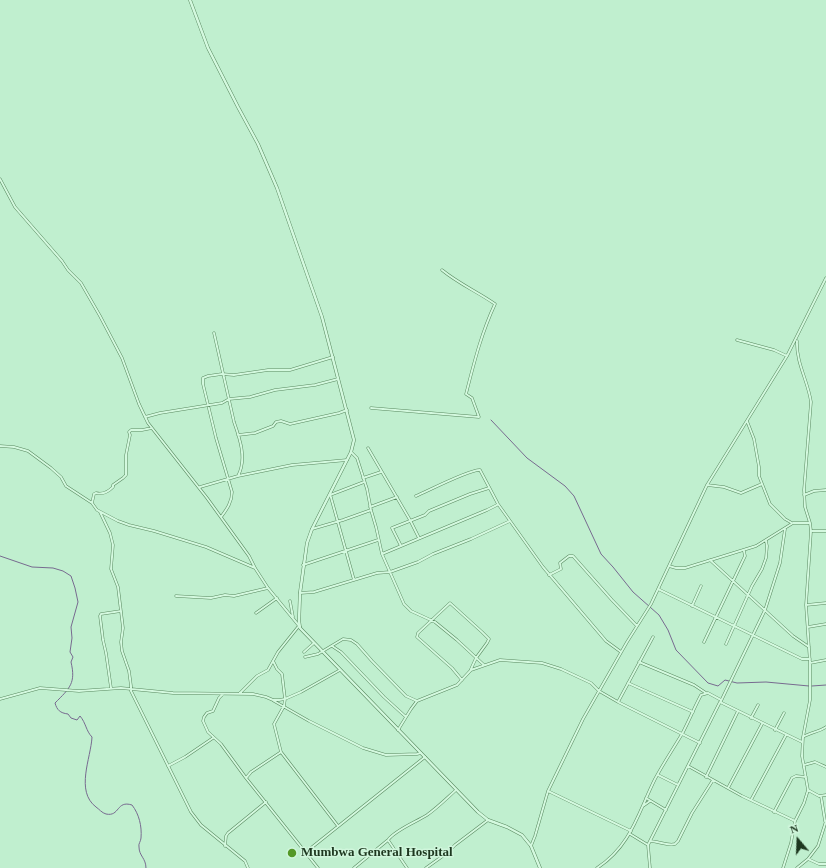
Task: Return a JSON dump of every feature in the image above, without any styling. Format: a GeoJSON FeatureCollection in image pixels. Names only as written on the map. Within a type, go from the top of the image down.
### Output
{"type":"FeatureCollection","features":[{"type":"Feature","properties":{"kind":"street"},"geometry":{"type":"LineString","coordinates":[[190,0],[208,48],[258,144],[277,188],[322,317],[354,440],[351,452],[312,529],[307,543],[300,593],[300,627]]}},
{"type":"Feature","properties":{"kind":"street"},"geometry":{"type":"LineString","coordinates":[[0,179],[16,207],[68,270],[81,283],[122,358],[138,404],[145,418],[200,487],[249,556],[268,588],[314,643],[456,790],[488,820],[514,830],[522,835],[531,846],[540,868]]}},
{"type":"Feature","properties":{"kind":"street"},"geometry":{"type":"LineString","coordinates":[[371,408],[478,417],[472,398],[466,394],[475,357],[495,304],[479,293],[467,288],[442,270]]}},
{"type":"Feature","properties":{"kind":"street"},"geometry":{"type":"LineString","coordinates":[[531,846],[548,791],[582,718],[651,604],[707,485],[787,356],[826,278]]}},
{"type":"Feature","properties":{"kind":"street"},"geometry":{"type":"LineString","coordinates":[[214,333],[243,460],[242,469],[238,476]]}},
{"type":"Feature","properties":{"kind":"street"},"geometry":{"type":"LineString","coordinates":[[783,868],[791,843],[795,821],[804,803],[808,790],[802,756],[802,742],[810,700],[810,647],[806,605],[812,531],[805,507],[804,495],[811,402],[798,358],[797,338]]}},
{"type":"Feature","properties":{"kind":"street"},"geometry":{"type":"LineString","coordinates":[[737,340],[774,350],[787,356]]}},
{"type":"Feature","properties":{"kind":"street"},"geometry":{"type":"LineString","coordinates":[[221,517],[231,501],[232,492],[227,479],[208,405],[203,378],[223,374],[234,375],[268,370],[290,370],[333,357]]}},
{"type":"Feature","properties":{"kind":"street"},"geometry":{"type":"LineString","coordinates":[[145,418],[160,413],[222,403],[229,399],[250,397],[275,390],[315,385],[338,379]]}},
{"type":"Feature","properties":{"kind":"street"},"geometry":{"type":"LineString","coordinates":[[238,435],[255,433],[273,426],[276,422],[281,421],[290,424],[347,410]]}},
{"type":"Feature","properties":{"kind":"street"},"geometry":{"type":"LineString","coordinates":[[747,421],[754,439],[759,467],[758,473],[772,507],[786,520],[793,523],[810,523]]}},
{"type":"Feature","properties":{"kind":"street"},"geometry":{"type":"LineString","coordinates":[[92,503],[94,494],[108,492],[113,485],[126,475],[126,455],[130,435],[129,432],[131,430],[152,428]]}},
{"type":"Feature","properties":{"kind":"street"},"geometry":{"type":"LineString","coordinates":[[0,446],[14,447],[28,452],[51,468],[66,486],[92,503],[100,512],[129,525],[206,547],[255,568]]}},
{"type":"Feature","properties":{"kind":"street"},"geometry":{"type":"LineString","coordinates":[[368,448],[419,538]]}},
{"type":"Feature","properties":{"kind":"street"},"geometry":{"type":"LineString","coordinates":[[351,452],[357,458],[382,554],[400,596],[408,608],[418,615],[435,622],[457,640],[484,666]]}},
{"type":"Feature","properties":{"kind":"street"},"geometry":{"type":"LineString","coordinates":[[200,487],[238,476],[292,465],[347,460]]}},
{"type":"Feature","properties":{"kind":"street"},"geometry":{"type":"LineString","coordinates":[[416,496],[458,477],[479,470],[481,471],[498,504],[549,575],[606,641],[621,652]]}},
{"type":"Feature","properties":{"kind":"street"},"geometry":{"type":"LineString","coordinates":[[363,478],[382,472]]}},
{"type":"Feature","properties":{"kind":"street"},"geometry":{"type":"LineString","coordinates":[[330,494],[364,482]]}},
{"type":"Feature","properties":{"kind":"street"},"geometry":{"type":"LineString","coordinates":[[707,485],[724,487],[741,492],[762,484]]}},
{"type":"Feature","properties":{"kind":"street"},"geometry":{"type":"LineString","coordinates":[[401,546],[392,528],[425,515],[430,511],[470,494],[489,488]]}},
{"type":"Feature","properties":{"kind":"street"},"geometry":{"type":"LineString","coordinates":[[804,495],[814,491],[826,490]]}},
{"type":"Feature","properties":{"kind":"street"},"geometry":{"type":"LineString","coordinates":[[330,494],[354,580]]}},
{"type":"Feature","properties":{"kind":"street"},"geometry":{"type":"LineString","coordinates":[[370,507],[397,497]]}},
{"type":"Feature","properties":{"kind":"street"},"geometry":{"type":"LineString","coordinates":[[382,554],[498,504]]}},
{"type":"Feature","properties":{"kind":"street"},"geometry":{"type":"LineString","coordinates":[[312,529],[338,522],[371,510]]}},
{"type":"Feature","properties":{"kind":"street"},"geometry":{"type":"LineString","coordinates":[[100,512],[110,533],[113,545],[111,570],[118,587],[123,628],[122,651],[128,671],[131,692],[184,799],[196,819],[201,825],[244,861],[248,868]]}},
{"type":"Feature","properties":{"kind":"street"},"geometry":{"type":"LineString","coordinates":[[300,593],[314,592],[377,573],[390,572],[418,562],[432,554],[471,539],[510,521]]}},
{"type":"Feature","properties":{"kind":"street"},"geometry":{"type":"LineString","coordinates":[[670,566],[685,568],[744,551],[766,541],[793,523]]}},
{"type":"Feature","properties":{"kind":"street"},"geometry":{"type":"LineString","coordinates":[[650,868],[648,845],[765,610],[780,563],[785,529]]}},
{"type":"Feature","properties":{"kind":"street"},"geometry":{"type":"LineString","coordinates":[[812,531],[826,531]]}},
{"type":"Feature","properties":{"kind":"street"},"geometry":{"type":"LineString","coordinates":[[304,565],[379,540]]}},
{"type":"Feature","properties":{"kind":"street"},"geometry":{"type":"LineString","coordinates":[[726,644],[752,586],[762,569],[766,558],[766,541]]}},
{"type":"Feature","properties":{"kind":"street"},"geometry":{"type":"LineString","coordinates":[[704,642],[745,556],[744,551]]}},
{"type":"Feature","properties":{"kind":"street"},"geometry":{"type":"LineString","coordinates":[[549,575],[561,569],[560,563],[572,556],[637,626]]}},
{"type":"Feature","properties":{"kind":"street"},"geometry":{"type":"LineString","coordinates":[[710,560],[793,636],[810,647]]}},
{"type":"Feature","properties":{"kind":"street"},"geometry":{"type":"LineString","coordinates":[[692,606],[701,586]]}},
{"type":"Feature","properties":{"kind":"street"},"geometry":{"type":"LineString","coordinates":[[176,596],[211,598],[225,595],[234,596],[268,588]]}},
{"type":"Feature","properties":{"kind":"street"},"geometry":{"type":"LineString","coordinates":[[658,589],[802,658],[810,659]]}},
{"type":"Feature","properties":{"kind":"street"},"geometry":{"type":"LineString","coordinates":[[256,613],[277,598]]}},
{"type":"Feature","properties":{"kind":"street"},"geometry":{"type":"LineString","coordinates":[[290,601],[293,618]]}},
{"type":"Feature","properties":{"kind":"street"},"geometry":{"type":"LineString","coordinates":[[398,730],[417,701],[453,687],[462,680],[487,643],[488,639],[454,605],[449,603],[418,633],[417,637],[452,668],[462,680]]}},
{"type":"Feature","properties":{"kind":"street"},"geometry":{"type":"LineString","coordinates":[[806,605],[826,603]]}},
{"type":"Feature","properties":{"kind":"street"},"geometry":{"type":"LineString","coordinates":[[111,688],[100,616],[101,614],[109,612],[121,611]]}},
{"type":"Feature","properties":{"kind":"street"},"geometry":{"type":"LineString","coordinates":[[808,627],[826,624]]}},
{"type":"Feature","properties":{"kind":"street"},"geometry":{"type":"LineString","coordinates":[[239,694],[257,676],[268,670],[278,652],[300,627]]}},
{"type":"Feature","properties":{"kind":"street"},"geometry":{"type":"LineString","coordinates":[[618,702],[653,638]]}},
{"type":"Feature","properties":{"kind":"street"},"geometry":{"type":"LineString","coordinates":[[305,657],[323,652],[347,639],[357,644],[406,696],[417,701]]}},
{"type":"Feature","properties":{"kind":"street"},"geometry":{"type":"LineString","coordinates":[[304,652],[314,643]]}},
{"type":"Feature","properties":{"kind":"street"},"geometry":{"type":"LineString","coordinates":[[332,646],[341,652],[384,697],[406,717]]}},
{"type":"Feature","properties":{"kind":"street"},"geometry":{"type":"LineString","coordinates":[[470,670],[500,660],[542,663],[561,669],[591,683],[599,691],[618,702],[700,743]]}},
{"type":"Feature","properties":{"kind":"street"},"geometry":{"type":"LineString","coordinates":[[810,663],[826,660]]}},
{"type":"Feature","properties":{"kind":"street"},"geometry":{"type":"LineString","coordinates":[[273,661],[277,669],[282,674],[285,699],[284,706],[274,725],[281,752],[338,826]]}},
{"type":"Feature","properties":{"kind":"street"},"geometry":{"type":"LineString","coordinates":[[639,662],[694,685],[751,718],[802,742]]}},
{"type":"Feature","properties":{"kind":"street"},"geometry":{"type":"LineString","coordinates":[[273,700],[285,699],[318,684],[340,670]]}},
{"type":"Feature","properties":{"kind":"street"},"geometry":{"type":"LineString","coordinates":[[628,683],[693,712]]}},
{"type":"Feature","properties":{"kind":"street"},"geometry":{"type":"LineString","coordinates":[[0,699],[40,688],[78,691],[111,688],[173,693],[223,693],[261,696],[273,700],[309,721],[371,751],[391,756],[420,753]]}},
{"type":"Feature","properties":{"kind":"street"},"geometry":{"type":"LineString","coordinates":[[223,693],[213,711],[205,715],[203,718],[206,730],[221,744],[246,778],[318,868]]}},
{"type":"Feature","properties":{"kind":"street"},"geometry":{"type":"LineString","coordinates":[[597,868],[607,862],[615,854],[632,831],[658,775],[682,734],[701,695],[706,693]]}},
{"type":"Feature","properties":{"kind":"street"},"geometry":{"type":"LineString","coordinates":[[751,718],[758,705]]}},
{"type":"Feature","properties":{"kind":"street"},"geometry":{"type":"LineString","coordinates":[[706,777],[738,711]]}},
{"type":"Feature","properties":{"kind":"street"},"geometry":{"type":"LineString","coordinates":[[775,730],[784,713]]}},
{"type":"Feature","properties":{"kind":"street"},"geometry":{"type":"LineString","coordinates":[[728,788],[762,723]]}},
{"type":"Feature","properties":{"kind":"street"},"geometry":{"type":"LineString","coordinates":[[803,737],[826,728]]}},
{"type":"Feature","properties":{"kind":"street"},"geometry":{"type":"LineString","coordinates":[[751,800],[786,735]]}},
{"type":"Feature","properties":{"kind":"street"},"geometry":{"type":"LineString","coordinates":[[168,766],[185,757],[213,738]]}},
{"type":"Feature","properties":{"kind":"street"},"geometry":{"type":"LineString","coordinates":[[246,778],[251,772],[281,752]]}},
{"type":"Feature","properties":{"kind":"street"},"geometry":{"type":"LineString","coordinates":[[306,852],[425,758]]}},
{"type":"Feature","properties":{"kind":"street"},"geometry":{"type":"LineString","coordinates":[[804,765],[815,762],[826,767]]}},
{"type":"Feature","properties":{"kind":"street"},"geometry":{"type":"LineString","coordinates":[[688,766],[706,777],[774,812],[795,821]]}},
{"type":"Feature","properties":{"kind":"street"},"geometry":{"type":"LineString","coordinates":[[658,775],[679,785]]}},
{"type":"Feature","properties":{"kind":"street"},"geometry":{"type":"LineString","coordinates":[[774,812],[792,778],[796,776],[806,777]]}},
{"type":"Feature","properties":{"kind":"street"},"geometry":{"type":"LineString","coordinates":[[650,841],[670,845],[675,844],[712,780]]}},
{"type":"Feature","properties":{"kind":"street"},"geometry":{"type":"LineString","coordinates":[[354,868],[394,834],[428,814],[456,790]]}},
{"type":"Feature","properties":{"kind":"street"},"geometry":{"type":"LineString","coordinates":[[808,790],[822,796],[826,795]]}},
{"type":"Feature","properties":{"kind":"street"},"geometry":{"type":"LineString","coordinates":[[548,791],[632,831]]}},
{"type":"Feature","properties":{"kind":"street"},"geometry":{"type":"LineString","coordinates":[[797,868],[808,859],[818,846],[826,821],[822,796]]}},
{"type":"Feature","properties":{"kind":"street"},"geometry":{"type":"LineString","coordinates":[[646,798],[666,810]]}},
{"type":"Feature","properties":{"kind":"street"},"geometry":{"type":"LineString","coordinates":[[641,809],[650,801]]}},
{"type":"Feature","properties":{"kind":"street"},"geometry":{"type":"LineString","coordinates":[[225,846],[226,836],[228,833],[266,802]]}},
{"type":"Feature","properties":{"kind":"street"},"geometry":{"type":"LineString","coordinates":[[426,868],[488,820]]}},
{"type":"Feature","properties":{"kind":"street"},"geometry":{"type":"LineString","coordinates":[[630,834],[648,845]]}},
{"type":"Feature","properties":{"kind":"street"},"geometry":{"type":"LineString","coordinates":[[388,840],[407,868]]}},
{"type":"Feature","properties":{"kind":"street"},"geometry":{"type":"LineString","coordinates":[[808,859],[819,864],[826,864]]}},
{"type":"Feature","properties":{"kind":"waterway"},"geometry":{"type":"LineString","coordinates":[[491,420],[527,458],[565,486],[574,496],[601,554],[633,592],[659,615],[668,630],[676,650],[708,683],[718,686],[725,680],[737,683],[766,682],[809,686]]}},
{"type":"Feature","properties":{"kind":"waterway"},"geometry":{"type":"LineString","coordinates":[[0,556],[32,567],[53,568],[63,571],[71,576],[78,602],[71,627],[72,638],[70,652],[73,657],[71,662],[73,675],[68,689],[55,703],[59,711],[68,714],[71,718],[77,720],[80,716],[92,737],[85,783],[86,792],[90,800],[96,807],[106,814],[114,813],[120,806],[127,804],[132,805],[140,820],[141,839],[139,850],[145,862],[146,868]]}},
{"type":"Feature","properties":{"kind":"waterway"},"geometry":{"type":"LineString","coordinates":[[812,686],[826,685]]}},
{"type":"Feature","properties":{"kind":"place","name":"Mumbwa General Hospital"},"geometry":{"type":"Point","coordinates":[292,853]}}]}
